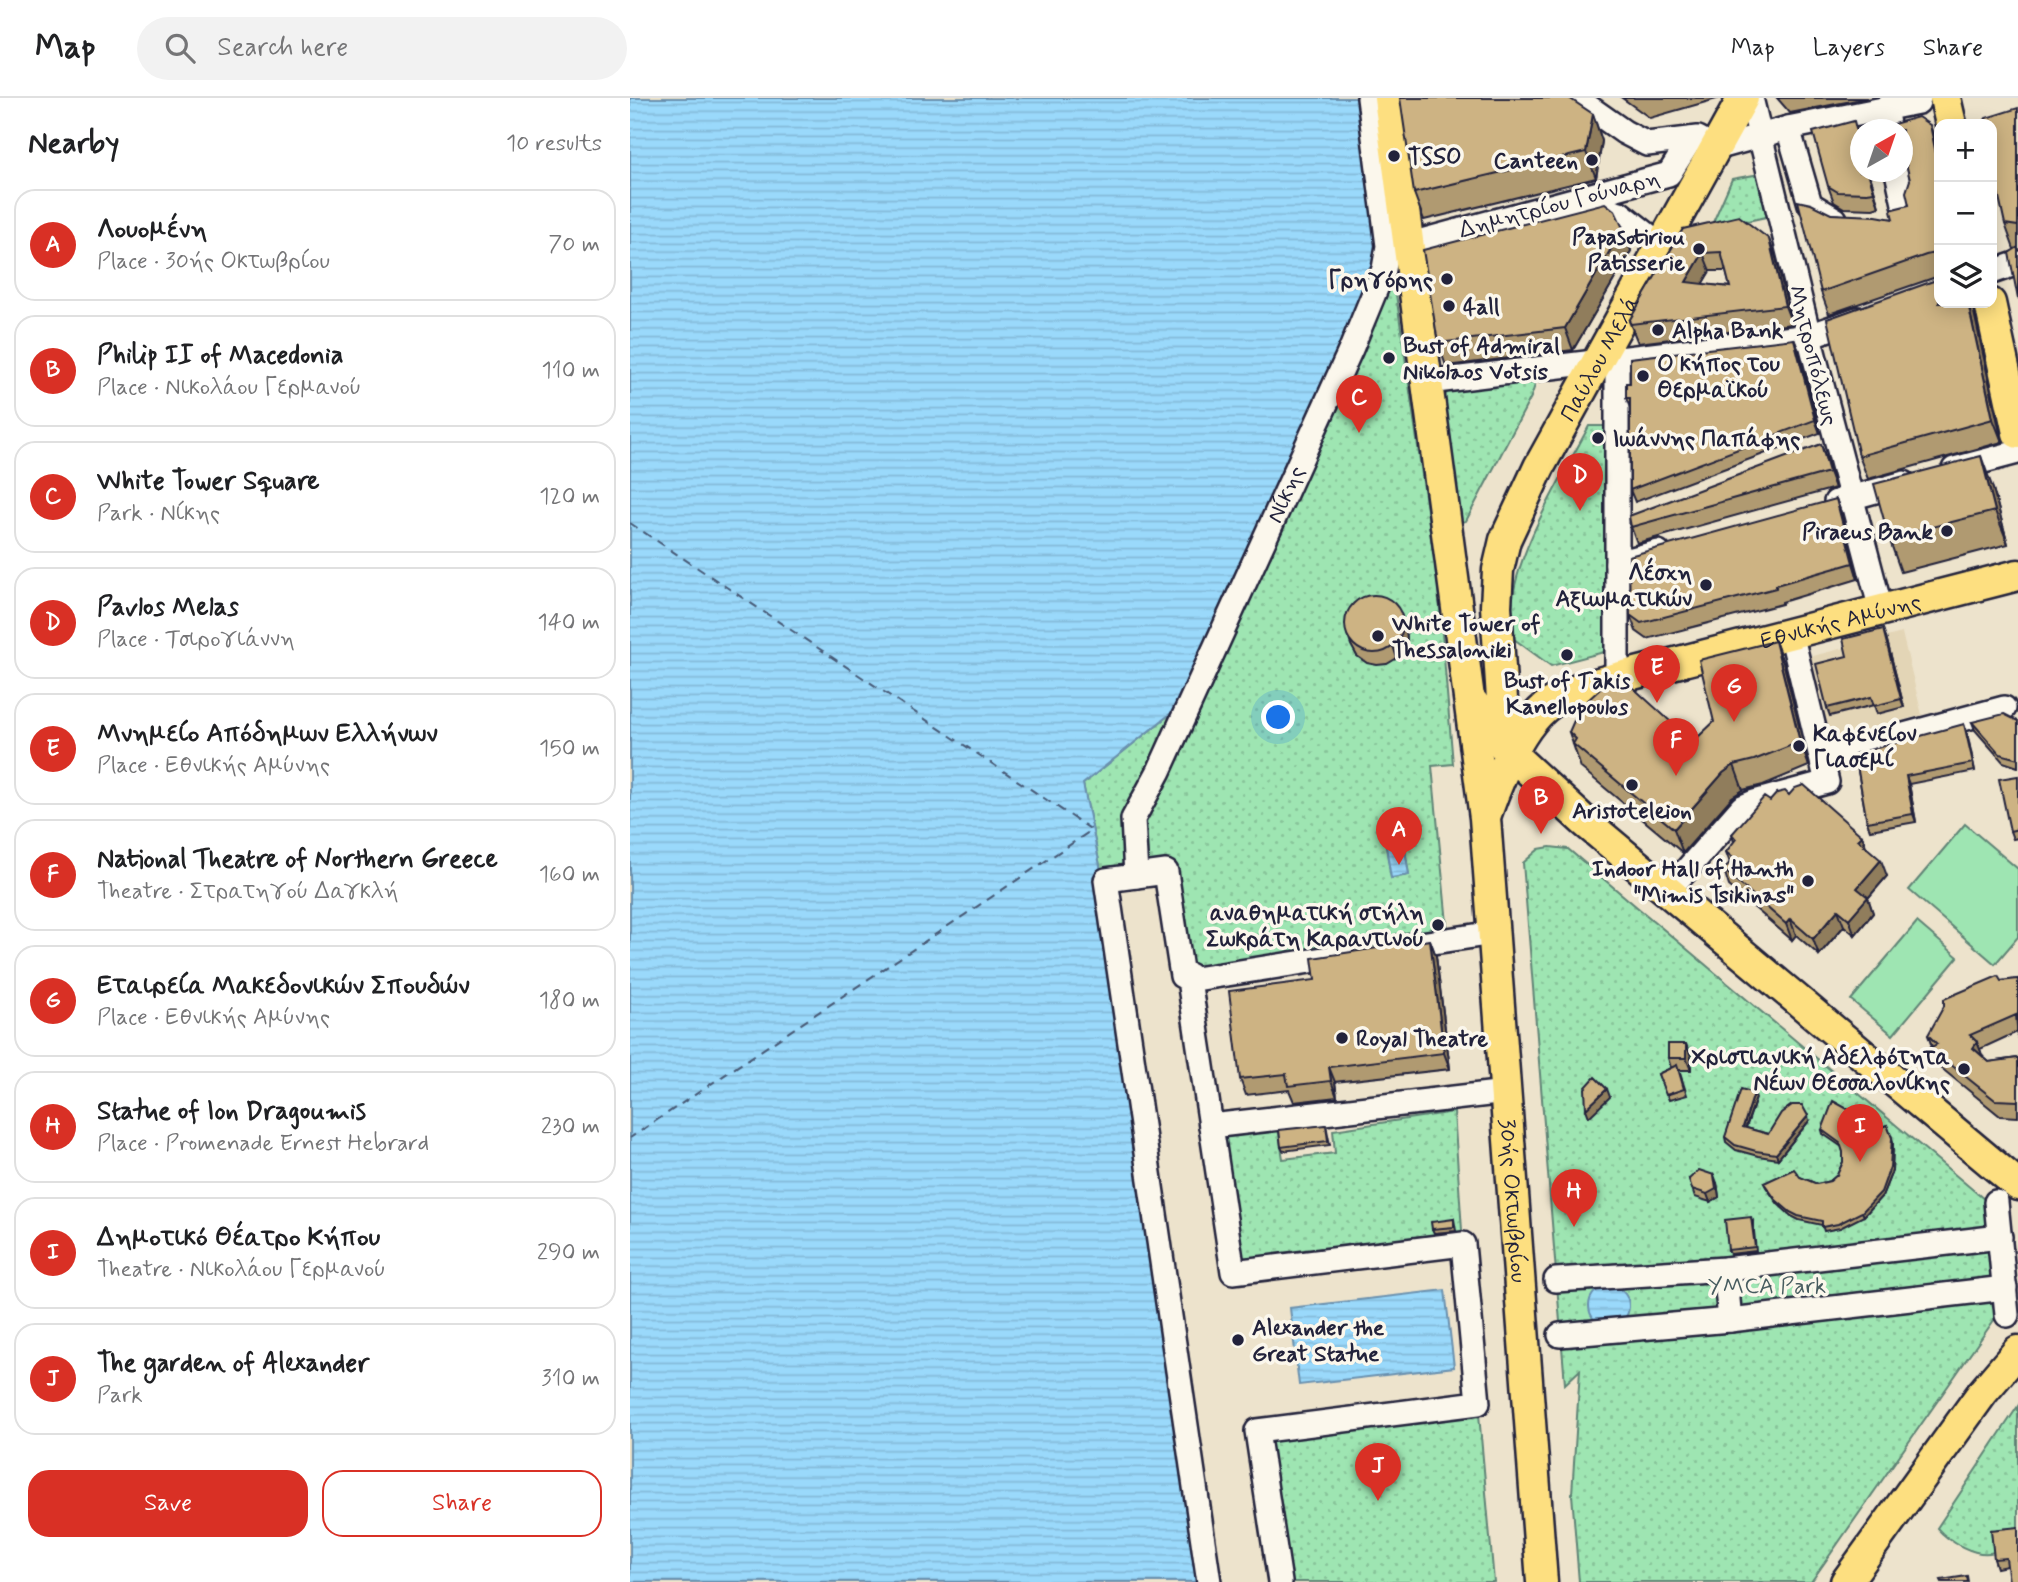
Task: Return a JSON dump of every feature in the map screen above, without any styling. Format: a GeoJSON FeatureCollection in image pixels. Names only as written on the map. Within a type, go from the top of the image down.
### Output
{"type":"FeatureCollection","features":[{"type":"Feature","properties":{"kind":"main road"},"geometry":{"type":"LineString","coordinates":[[1390,98],[1485,818]]}},
{"type":"Feature","properties":{"kind":"main road","name":"Παύλου Μελά"},"geometry":{"type":"LineString","coordinates":[[1512,755],[1506,738],[1503,715],[1496,625],[1496,589],[1501,554],[1511,525],[1527,491],[1607,362],[1662,246],[1703,144],[1743,98]]}},
{"type":"Feature","properties":{"kind":"main road"},"geometry":{"type":"LineString","coordinates":[[1945,98],[1950,119]]}},
{"type":"Feature","properties":{"kind":"main road"},"geometry":{"type":"LineString","coordinates":[[1991,308],[2013,387],[2018,433]]}},
{"type":"Feature","properties":{"kind":"main road","name":"Εθνικής Αμύνης"},"geometry":{"type":"LineString","coordinates":[[1485,818],[1512,755],[1533,721],[1550,704],[1578,690],[2018,575]]}},
{"type":"Feature","properties":{"kind":"main road"},"geometry":{"type":"LineString","coordinates":[[1469,694],[1487,725],[1512,755],[1667,892],[1984,1156],[2007,1194]]}},
{"type":"Feature","properties":{"kind":"main road","name":"30ής Οκτωβρίου"},"geometry":{"type":"LineString","coordinates":[[1485,818],[1542,1582]]}},
{"type":"Feature","properties":{"kind":"main road"},"geometry":{"type":"LineString","coordinates":[[1984,1156],[2018,1160]]}},
{"type":"Feature","properties":{"kind":"main road"},"geometry":{"type":"LineString","coordinates":[[1846,1582],[1976,1401],[2015,1355]]}},
{"type":"Feature","properties":{"kind":"street","name":"Νίκης"},"geometry":{"type":"LineString","coordinates":[[1136,876],[1133,819],[1159,771],[1233,609],[1384,269],[1388,246],[1369,98]]}},
{"type":"Feature","properties":{"kind":"street"},"geometry":{"type":"LineString","coordinates":[[1576,98],[1595,105],[1624,132],[1647,145],[1703,144],[1788,128],[1850,122]]}},
{"type":"Feature","properties":{"kind":"street","name":"Μητροπόλεως"},"geometry":{"type":"LineString","coordinates":[[1751,98],[1850,498],[1881,610]]}},
{"type":"Feature","properties":{"kind":"street"},"geometry":{"type":"LineString","coordinates":[[1887,119],[1918,102],[1919,98]]}},
{"type":"Feature","properties":{"kind":"street"},"geometry":{"type":"LineString","coordinates":[[1788,128],[1811,204],[1840,222],[1852,222]]}},
{"type":"Feature","properties":{"kind":"street","name":"Δημητρίου Γούναρη"},"geometry":{"type":"LineString","coordinates":[[1411,252],[1669,174],[1703,144]]}},
{"type":"Feature","properties":{"kind":"street"},"geometry":{"type":"LineString","coordinates":[[1899,182],[1904,204]]}},
{"type":"Feature","properties":{"kind":"street","name":"Δημητρίου Γούναρη"},"geometry":{"type":"LineString","coordinates":[[1411,252],[1606,209],[1620,212],[1662,246]]}},
{"type":"Feature","properties":{"kind":"street"},"geometry":{"type":"LineString","coordinates":[[1997,270],[2018,263]]}},
{"type":"Feature","properties":{"kind":"street"},"geometry":{"type":"LineString","coordinates":[[1428,382],[1809,336],[1874,313]]}},
{"type":"Feature","properties":{"kind":"street"},"geometry":{"type":"LineString","coordinates":[[1607,362],[1626,521],[1618,564],[1617,678]]}},
{"type":"Feature","properties":{"kind":"street"},"geometry":{"type":"LineString","coordinates":[[1814,450],[1836,442]]}},
{"type":"Feature","properties":{"kind":"street"},"geometry":{"type":"LineString","coordinates":[[1812,509],[2018,452]]}},
{"type":"Feature","properties":{"kind":"street"},"geometry":{"type":"LineString","coordinates":[[1618,564],[1682,545]]}},
{"type":"Feature","properties":{"kind":"street"},"geometry":{"type":"LineString","coordinates":[[1667,892],[1742,807],[1827,782],[1791,633]]}},
{"type":"Feature","properties":{"kind":"street"},"geometry":{"type":"LineString","coordinates":[[1822,757],[2004,708]]}},
{"type":"Feature","properties":{"kind":"street"},"geometry":{"type":"LineString","coordinates":[[1209,1582],[1106,880],[1166,872],[1182,976],[1189,975],[1233,1272],[1463,1244],[1478,1403],[1257,1431],[1280,1582]]}},
{"type":"Feature","properties":{"kind":"street"},"geometry":{"type":"LineString","coordinates":[[1189,980],[1494,933]]}},
{"type":"Feature","properties":{"kind":"street"},"geometry":{"type":"LineString","coordinates":[[1211,1126],[1506,1092]]}},
{"type":"Feature","properties":{"kind":"street"},"geometry":{"type":"LineString","coordinates":[[2007,1194],[2000,1237],[2007,1315]]}},
{"type":"Feature","properties":{"kind":"street"},"geometry":{"type":"LineString","coordinates":[[1556,1280],[1725,1269],[2000,1237]]}},
{"type":"Feature","properties":{"kind":"street"},"geometry":{"type":"LineString","coordinates":[[1725,1269],[1730,1320]]}},
{"type":"Feature","properties":{"kind":"street"},"geometry":{"type":"LineString","coordinates":[[1560,1335],[1730,1320],[2005,1288]]}},
{"type":"Feature","properties":{"kind":"shaded area"},"geometry":{"type":"Polygon","coordinates":[[[1902,633],[1922,715],[1826,740],[1805,658],[1902,633]]]}},
{"type":"Feature","properties":{"kind":"green space"},"geometry":{"type":"Polygon","coordinates":[[[1760,174],[1771,216],[1710,229],[1732,179],[1760,174]]]}},
{"type":"Feature","properties":{"kind":"green space"},"geometry":{"type":"Polygon","coordinates":[[[1381,278],[1394,280],[1438,586],[1453,764],[1432,766],[1448,934],[1182,976],[1166,872],[1103,880],[1083,784],[1175,710],[1381,278]],[[1403,837],[1385,839],[1391,878],[1409,875],[1403,837]]]}},
{"type":"Feature","properties":{"kind":"green space"},"geometry":{"type":"Polygon","coordinates":[[[1530,380],[1535,385],[1531,397],[1466,521],[1459,523],[1443,398],[1449,390],[1530,380]]]}},
{"type":"Feature","properties":{"kind":"green space"},"geometry":{"type":"Polygon","coordinates":[[[1589,426],[1608,426],[1608,651],[1551,666],[1514,639],[1514,590],[1529,542],[1589,426]]]}},
{"type":"Feature","properties":{"kind":"green space"},"geometry":{"type":"Polygon","coordinates":[[[1965,824],[2018,869],[2018,937],[1995,964],[1909,890],[1965,824]]]}},
{"type":"Feature","properties":{"kind":"green space","name":"YMCA Park"},"geometry":{"type":"Polygon","coordinates":[[[1539,849],[1568,849],[1991,1205],[2001,1310],[1811,1582],[1579,1582],[1572,1494],[1580,1370],[1565,1384],[1523,863],[1539,849]]]}},
{"type":"Feature","properties":{"kind":"green space"},"geometry":{"type":"Polygon","coordinates":[[[1917,922],[1958,957],[1893,1035],[1851,1000],[1917,922]]]}},
{"type":"Feature","properties":{"kind":"green space"},"geometry":{"type":"Polygon","coordinates":[[[1454,1112],[1463,1245],[1233,1272],[1212,1130],[1277,1121],[1283,1159],[1335,1153],[1333,1130],[1454,1112]]]}},
{"type":"Feature","properties":{"kind":"green space"},"geometry":{"type":"Polygon","coordinates":[[[1478,1403],[1494,1582],[1280,1582],[1257,1431],[1478,1403]]]}},
{"type":"Feature","properties":{"kind":"green space"},"geometry":{"type":"Polygon","coordinates":[[[2018,1406],[2018,1535],[1994,1552],[1979,1553],[1955,1543],[1937,1528],[2018,1406]]]}},
{"type":"Feature","properties":{"kind":"water"},"geometry":{"type":"Polygon","coordinates":[[[630,98],[1362,98],[1381,233],[1374,279],[1175,710],[1083,784],[1103,880],[1205,1582],[630,1582],[630,98]]]}},
{"type":"Feature","properties":{"kind":"water"},"geometry":{"type":"Polygon","coordinates":[[[1403,837],[1409,875],[1391,878],[1385,840],[1403,837]]]}},
{"type":"Feature","properties":{"kind":"water"},"geometry":{"type":"Polygon","coordinates":[[[1609,1286],[1617,1287],[1623,1292],[1628,1298],[1628,1314],[1623,1320],[1617,1325],[1609,1326],[1601,1325],[1595,1320],[1590,1314],[1589,1306],[1590,1298],[1595,1292],[1601,1287],[1609,1286]]]}},
{"type":"Feature","properties":{"kind":"water"},"geometry":{"type":"Polygon","coordinates":[[[1445,1290],[1454,1367],[1299,1385],[1290,1308],[1445,1290]]]}},
{"type":"Feature","properties":{"kind":"building"},"geometry":{"type":"Polygon","coordinates":[[[1400,98],[1569,98],[1593,114],[1586,152],[1414,193],[1400,98]]]}},
{"type":"Feature","properties":{"kind":"building"},"geometry":{"type":"Polygon","coordinates":[[[2018,108],[2018,226],[2005,224],[1997,188],[1997,119],[1986,118],[2018,108]]]}},
{"type":"Feature","properties":{"kind":"building"},"geometry":{"type":"Polygon","coordinates":[[[1918,117],[1930,125],[1934,144],[1934,253],[1821,292],[1798,201],[1831,214],[1893,219],[1893,209],[1909,205],[1906,192],[1909,182],[1913,182],[1911,119],[1918,117]]]}},
{"type":"Feature","properties":{"kind":"building"},"geometry":{"type":"Polygon","coordinates":[[[1850,122],[1850,182],[1871,182],[1874,192],[1838,192],[1828,186],[1813,132],[1850,122]]]}},
{"type":"Feature","properties":{"kind":"building"},"geometry":{"type":"Polygon","coordinates":[[[1605,203],[1615,211],[1623,228],[1565,328],[1438,343],[1423,250],[1605,203]]]}},
{"type":"Feature","properties":{"kind":"building"},"geometry":{"type":"Polygon","coordinates":[[[1739,216],[1769,239],[1785,306],[1631,324],[1629,321],[1683,229],[1739,216]],[[1721,252],[1703,253],[1686,282],[1730,287],[1721,252]]]}},
{"type":"Feature","properties":{"kind":"building"},"geometry":{"type":"Polygon","coordinates":[[[2018,247],[2018,299],[2009,253],[2018,247]]]}},
{"type":"Feature","properties":{"kind":"building"},"geometry":{"type":"Polygon","coordinates":[[[1934,281],[1934,308],[1969,308],[1993,419],[1859,456],[1827,319],[1934,281]]]}},
{"type":"Feature","properties":{"kind":"building"},"geometry":{"type":"Polygon","coordinates":[[[1794,339],[1815,420],[1630,490],[1630,398],[1626,398],[1626,383],[1630,383],[1630,358],[1794,339]]]}},
{"type":"Feature","properties":{"kind":"building"},"geometry":{"type":"Polygon","coordinates":[[[1821,444],[1829,472],[1631,527],[1629,516],[1821,444]]]}},
{"type":"Feature","properties":{"kind":"building"},"geometry":{"type":"Polygon","coordinates":[[[1981,456],[1995,511],[1889,538],[1874,484],[1981,456]]]}},
{"type":"Feature","properties":{"kind":"building"},"geometry":{"type":"Polygon","coordinates":[[[1836,499],[1853,563],[1776,585],[1776,588],[1641,623],[1630,615],[1629,556],[1836,499]]]}},
{"type":"Feature","properties":{"kind":"building","name":"White Tower of Thessaloniki"},"geometry":{"type":"Polygon","coordinates":[[[1374,595],[1390,600],[1398,608],[1403,624],[1398,640],[1390,648],[1374,653],[1358,648],[1350,640],[1345,624],[1350,608],[1358,600],[1374,595]]]}},
{"type":"Feature","properties":{"kind":"building"},"geometry":{"type":"Polygon","coordinates":[[[1883,629],[1901,699],[1874,706],[1871,697],[1827,708],[1816,664],[1847,656],[1843,639],[1883,629]]]}},
{"type":"Feature","properties":{"kind":"building"},"geometry":{"type":"Polygon","coordinates":[[[1775,641],[1800,742],[1734,765],[1723,773],[1674,829],[1573,744],[1576,739],[1569,732],[1576,716],[1600,689],[1616,681],[1623,687],[1628,683],[1693,742],[1714,722],[1699,660],[1775,641]]]}},
{"type":"Feature","properties":{"kind":"building"},"geometry":{"type":"Polygon","coordinates":[[[2004,714],[2018,721],[2018,759],[2000,754],[1972,722],[2004,714]]]}},
{"type":"Feature","properties":{"kind":"building"},"geometry":{"type":"Polygon","coordinates":[[[1964,724],[1973,763],[1906,776],[1913,814],[1867,822],[1855,754],[1964,724]]]}},
{"type":"Feature","properties":{"kind":"building"},"geometry":{"type":"Polygon","coordinates":[[[2018,776],[2018,829],[2010,831],[1999,779],[2018,776]]]}},
{"type":"Feature","properties":{"kind":"building","name":"Indoor Hall of Hanth \"Mimis Tsikinas\""},"geometry":{"type":"Polygon","coordinates":[[[1804,785],[1862,836],[1858,840],[1881,860],[1857,888],[1868,897],[1849,919],[1838,910],[1813,939],[1790,919],[1786,924],[1724,870],[1733,858],[1726,852],[1736,839],[1732,834],[1764,797],[1770,801],[1777,793],[1785,791],[1789,795],[1795,788],[1804,785]]]}},
{"type":"Feature","properties":{"kind":"building","name":"Royal Theatre"},"geometry":{"type":"Polygon","coordinates":[[[1430,940],[1444,1053],[1329,1067],[1331,1081],[1288,1086],[1286,1074],[1240,1079],[1229,991],[1315,980],[1312,958],[1430,940]]]}},
{"type":"Feature","properties":{"kind":"building"},"geometry":{"type":"Polygon","coordinates":[[[1998,976],[2001,981],[2018,979],[2018,1039],[2016,1015],[1970,1035],[1977,1042],[1973,1048],[1989,1062],[2018,1058],[2018,1101],[1995,1100],[1930,1048],[1937,1044],[1928,1035],[1944,1006],[1944,999],[1998,976]]]}},
{"type":"Feature","properties":{"kind":"building"},"geometry":{"type":"Polygon","coordinates":[[[1668,1044],[1686,1044],[1686,1058],[1668,1058],[1668,1044]]]}},
{"type":"Feature","properties":{"kind":"building"},"geometry":{"type":"Polygon","coordinates":[[[1677,1065],[1684,1089],[1666,1095],[1658,1074],[1677,1065]]]}},
{"type":"Feature","properties":{"kind":"building"},"geometry":{"type":"Polygon","coordinates":[[[1595,1077],[1607,1089],[1586,1109],[1585,1088],[1595,1077]]]}},
{"type":"Feature","properties":{"kind":"building"},"geometry":{"type":"Polygon","coordinates":[[[1741,1089],[1754,1093],[1743,1127],[1768,1134],[1781,1113],[1792,1105],[1802,1105],[1808,1116],[1776,1154],[1735,1145],[1725,1137],[1741,1089]]]}},
{"type":"Feature","properties":{"kind":"building"},"geometry":{"type":"Polygon","coordinates":[[[1833,1101],[1855,1113],[1870,1131],[1887,1125],[1892,1138],[1890,1167],[1881,1192],[1862,1212],[1838,1224],[1822,1227],[1822,1221],[1790,1212],[1776,1200],[1764,1183],[1794,1169],[1800,1177],[1817,1184],[1830,1181],[1837,1175],[1843,1162],[1840,1143],[1822,1130],[1833,1101]]]}},
{"type":"Feature","properties":{"kind":"building"},"geometry":{"type":"Polygon","coordinates":[[[1326,1125],[1328,1141],[1281,1147],[1279,1130],[1326,1125]]]}},
{"type":"Feature","properties":{"kind":"building"},"geometry":{"type":"Polygon","coordinates":[[[1699,1170],[1714,1175],[1716,1189],[1707,1194],[1692,1189],[1689,1179],[1699,1170]]]}},
{"type":"Feature","properties":{"kind":"building"},"geometry":{"type":"Polygon","coordinates":[[[1751,1217],[1755,1247],[1728,1250],[1725,1220],[1751,1217]]]}},
{"type":"Feature","properties":{"kind":"building"},"geometry":{"type":"Polygon","coordinates":[[[1454,1219],[1454,1227],[1432,1229],[1431,1222],[1454,1219]]]}},
{"type":"Feature","properties":{"kind":"building"},"geometry":{"type":"Polygon","coordinates":[[[2018,1527],[2018,1582],[2009,1582],[2006,1558],[1994,1559],[1991,1530],[2018,1527]]]}},
{"type":"Feature","properties":{"kind":"building"},"geometry":{"type":"Polygon","coordinates":[[[1967,1576],[1968,1582],[1941,1580],[1967,1576]]]}},
{"type":"Feature","properties":{"kind":"ferry route"},"geometry":{"type":"LineString","coordinates":[[630,523],[1092,830],[630,1138]]}},
{"type":"Feature","properties":{"kind":"place","name":"TSSO"},"geometry":{"type":"Point","coordinates":[1394,156]}},
{"type":"Feature","properties":{"kind":"place","name":"Canteen"},"geometry":{"type":"Point","coordinates":[1592,160]}},
{"type":"Feature","properties":{"kind":"place","name":"Papasotiriou Patisserie"},"geometry":{"type":"Point","coordinates":[1699,249]}},
{"type":"Feature","properties":{"kind":"place","name":"Γρηγόρης"},"geometry":{"type":"Point","coordinates":[1447,279]}},
{"type":"Feature","properties":{"kind":"place","name":"4all"},"geometry":{"type":"Point","coordinates":[1449,306]}},
{"type":"Feature","properties":{"kind":"place","name":"Alpha Bank"},"geometry":{"type":"Point","coordinates":[1658,330]}},
{"type":"Feature","properties":{"kind":"place","name":"Bust of Admiral Nikolaos Votsis"},"geometry":{"type":"Point","coordinates":[1389,358]}},
{"type":"Feature","properties":{"kind":"place","name":"Ο κήπος του Θερμαϊκού"},"geometry":{"type":"Point","coordinates":[1643,376]}},
{"type":"Feature","properties":{"kind":"place","name":"White Tower Square"},"geometry":{"type":"Point","coordinates":[1359,433]}},
{"type":"Feature","properties":{"kind":"place","name":"Ιωάννης Παπάφης"},"geometry":{"type":"Point","coordinates":[1598,438]}},
{"type":"Feature","properties":{"kind":"place","name":"Pavlos Melas"},"geometry":{"type":"Point","coordinates":[1580,511]}},
{"type":"Feature","properties":{"kind":"place","name":"Piraeus Bank"},"geometry":{"type":"Point","coordinates":[1947,531]}},
{"type":"Feature","properties":{"kind":"place","name":"Λέσχη Αξιωματικών"},"geometry":{"type":"Point","coordinates":[1706,585]}},
{"type":"Feature","properties":{"kind":"place","name":"White Tower of Thessaloniki"},"geometry":{"type":"Point","coordinates":[1378,636]}},
{"type":"Feature","properties":{"kind":"place","name":"Bust of Takis Kanellopoulos"},"geometry":{"type":"Point","coordinates":[1567,655]}},
{"type":"Feature","properties":{"kind":"place","name":"Μνημείο Απόδημων Ελλήνων"},"geometry":{"type":"Point","coordinates":[1657,703]}},
{"type":"Feature","properties":{"kind":"place","name":"Εταιρεία Μακεδονικών Σπουδών"},"geometry":{"type":"Point","coordinates":[1734,722]}},
{"type":"Feature","properties":{"kind":"place","name":"Καφενείον Γιασεμί"},"geometry":{"type":"Point","coordinates":[1799,746]}},
{"type":"Feature","properties":{"kind":"place","name":"National Theatre of Northern Greece"},"geometry":{"type":"Point","coordinates":[1676,776]}},
{"type":"Feature","properties":{"kind":"place","name":"Aristoteleion"},"geometry":{"type":"Point","coordinates":[1632,785]}},
{"type":"Feature","properties":{"kind":"place","name":"Philip II of Macedonia"},"geometry":{"type":"Point","coordinates":[1541,834]}},
{"type":"Feature","properties":{"kind":"place","name":"Λουομένη"},"geometry":{"type":"Point","coordinates":[1399,865]}},
{"type":"Feature","properties":{"kind":"place","name":"Indoor Hall of Hanth \"Mimis Tsikinas\""},"geometry":{"type":"Point","coordinates":[1808,881]}},
{"type":"Feature","properties":{"kind":"place","name":"αναθηματική στήλη Σωκράτη Καραντινού"},"geometry":{"type":"Point","coordinates":[1438,925]}},
{"type":"Feature","properties":{"kind":"place","name":"Royal Theatre"},"geometry":{"type":"Point","coordinates":[1342,1038]}},
{"type":"Feature","properties":{"kind":"place","name":"Χριστιανική Αδελφότητα Νέων Θεσσαλονίκης"},"geometry":{"type":"Point","coordinates":[1964,1069]}},
{"type":"Feature","properties":{"kind":"place","name":"Δημοτικό Θέατρο Κήπου"},"geometry":{"type":"Point","coordinates":[1860,1162]}},
{"type":"Feature","properties":{"kind":"place","name":"Statue of Ion Dragoumis"},"geometry":{"type":"Point","coordinates":[1574,1227]}},
{"type":"Feature","properties":{"kind":"place","name":"Alexander the Great Statue"},"geometry":{"type":"Point","coordinates":[1238,1340]}},
{"type":"Feature","properties":{"kind":"place","name":"The garden of Alexander"},"geometry":{"type":"Point","coordinates":[1378,1501]}}]}
